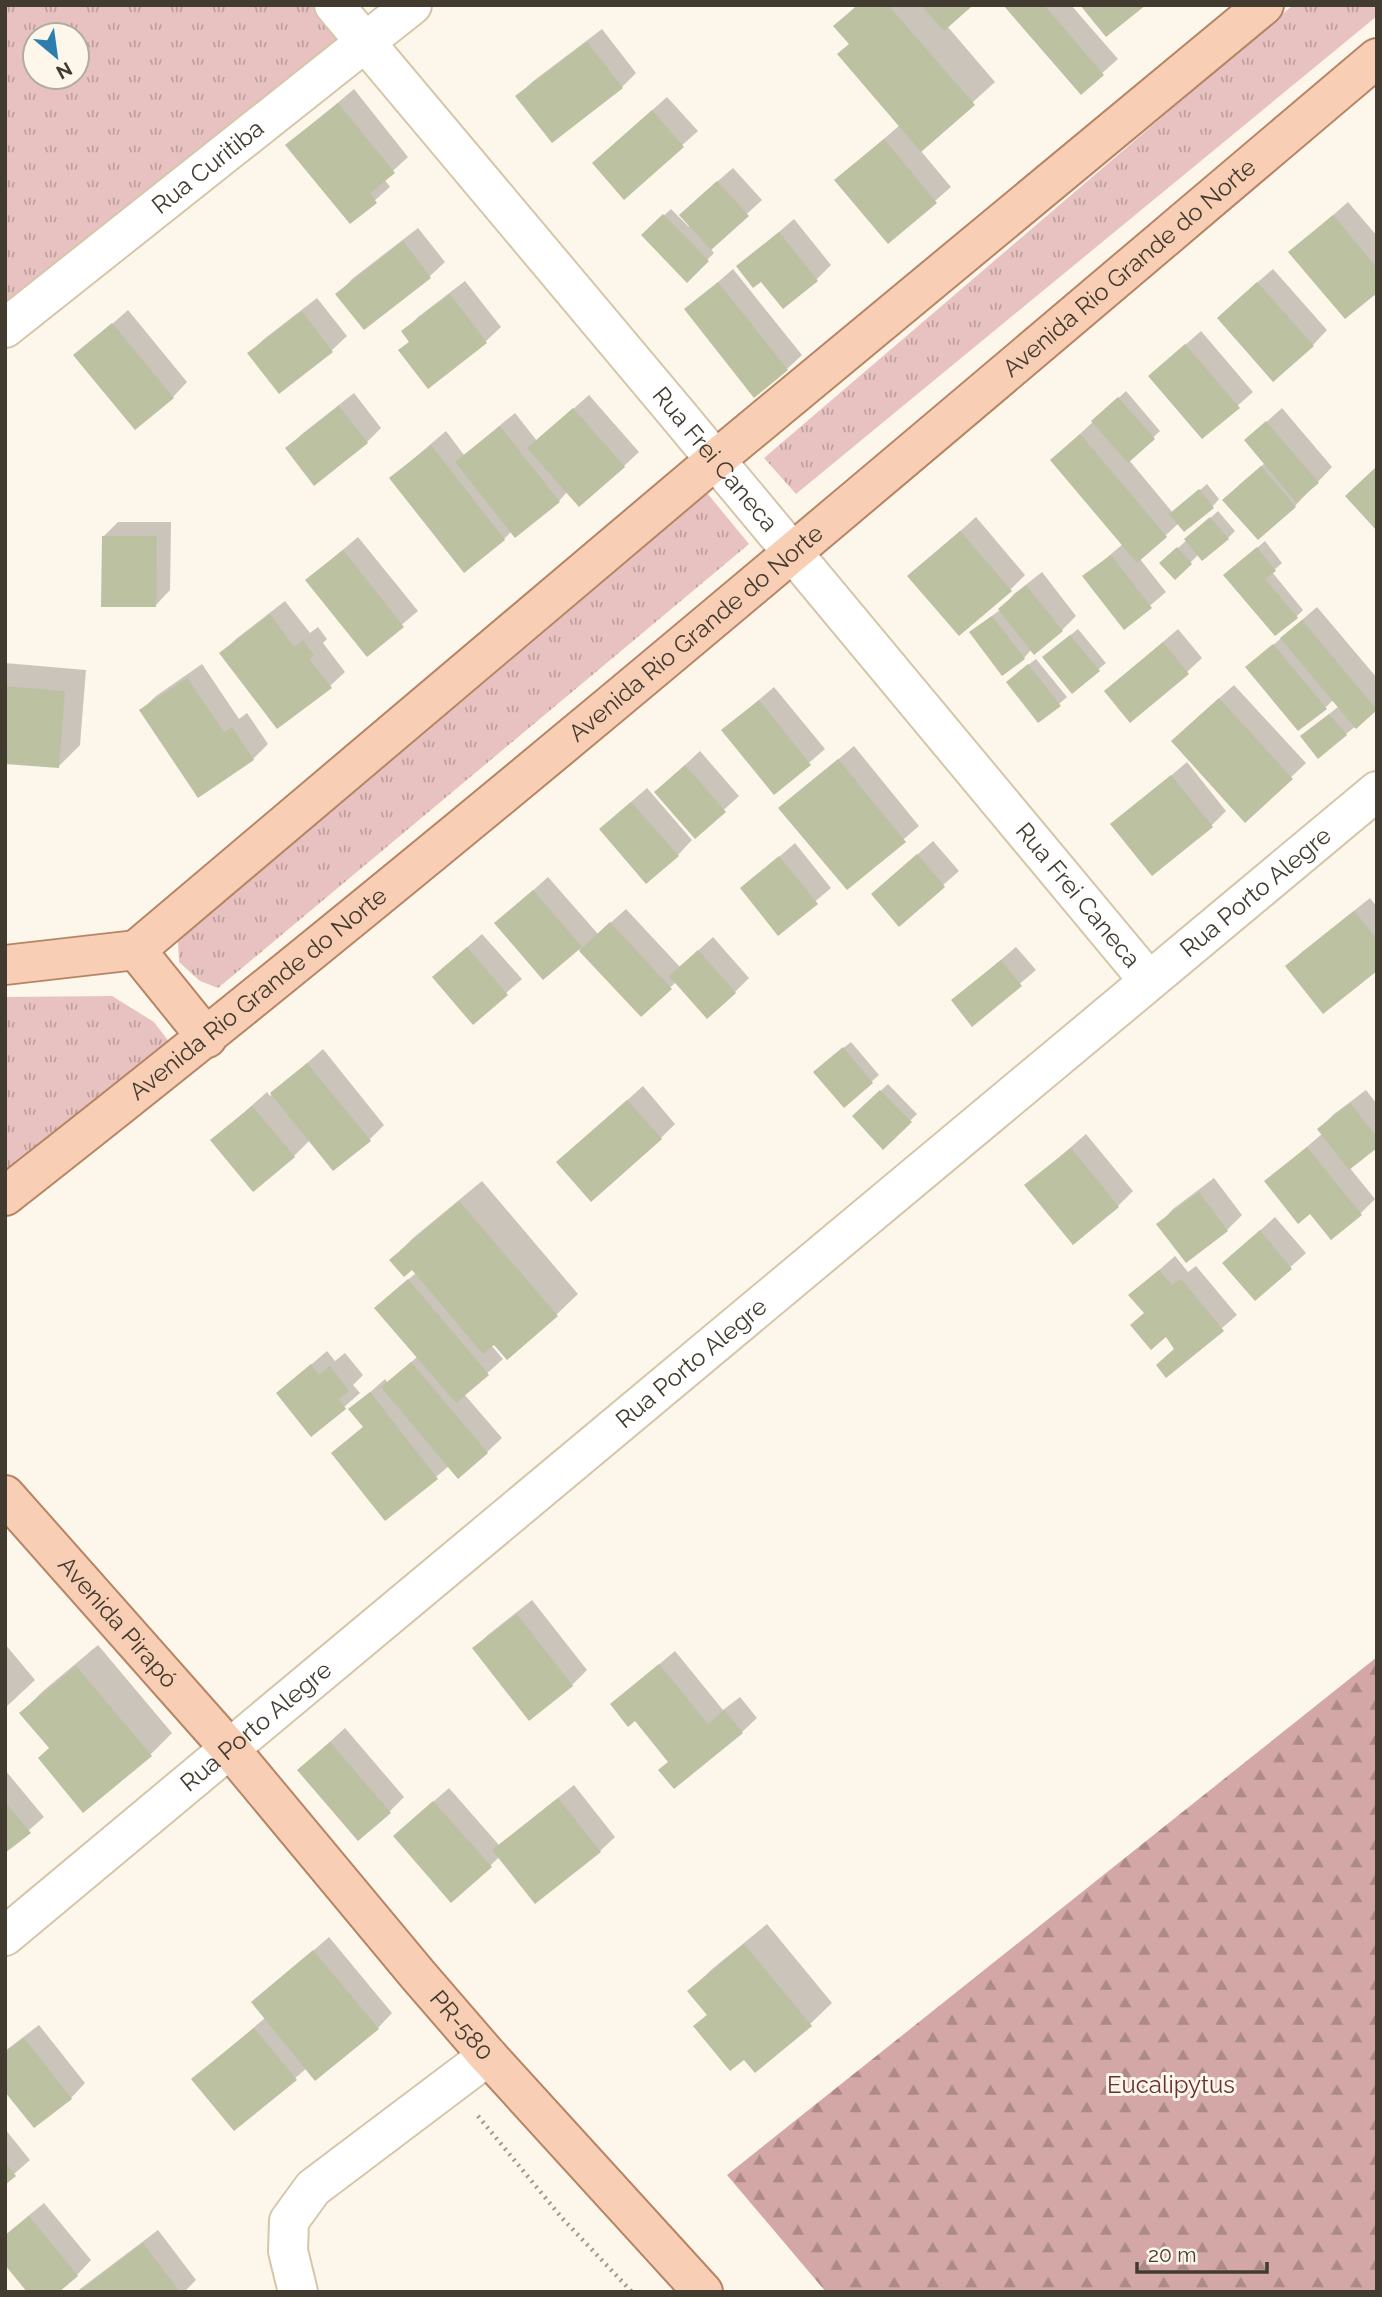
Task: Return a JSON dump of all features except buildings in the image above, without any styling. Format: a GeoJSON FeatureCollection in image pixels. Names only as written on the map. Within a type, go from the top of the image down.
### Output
{"type":"FeatureCollection","features":[{"type":"Feature","properties":{"kind":"main road"},"geometry":{"type":"LineString","coordinates":[[5,965],[136,950],[715,461],[1264,5]]}},
{"type":"Feature","properties":{"kind":"main road","name":"Avenida Rio Grande do Norte"},"geometry":{"type":"LineString","coordinates":[[5,1196],[206,1038],[794,552],[1377,58]]}},
{"type":"Feature","properties":{"kind":"main road"},"geometry":{"type":"LineString","coordinates":[[136,950],[206,1038]]}},
{"type":"Feature","properties":{"kind":"main road","name":"Avenida Pirapó"},"geometry":{"type":"LineString","coordinates":[[5,1495],[230,1749]]}},
{"type":"Feature","properties":{"kind":"main road","name":"PR-580"},"geometry":{"type":"LineString","coordinates":[[230,1749],[488,2056],[704,2292]]}},
{"type":"Feature","properties":{"kind":"street","name":"Rua Frei Caneca"},"geometry":{"type":"LineString","coordinates":[[334,5],[794,552],[1149,981]]}},
{"type":"Feature","properties":{"kind":"street","name":"Rua Curitiba"},"geometry":{"type":"LineString","coordinates":[[5,328],[412,5]]}},
{"type":"Feature","properties":{"kind":"street","name":"Rua Porto Alegre"},"geometry":{"type":"LineString","coordinates":[[5,1936],[1377,791]]}},
{"type":"Feature","properties":{"kind":"street"},"geometry":{"type":"LineString","coordinates":[[298,2292],[288,2251],[289,2221],[313,2188],[488,2056]]}},
{"type":"Feature","properties":{"kind":"path"},"geometry":{"type":"LineString","coordinates":[[452,2083],[562,2218],[632,2292]]}},
{"type":"Feature","properties":{"kind":"green space"},"geometry":{"type":"Polygon","coordinates":[[[5,5],[311,5],[342,41],[5,313],[5,5]]]}},
{"type":"Feature","properties":{"kind":"green space"},"geometry":{"type":"Polygon","coordinates":[[[1293,5],[1377,5],[1377,16],[796,494],[764,458],[1293,5]]]}},
{"type":"Feature","properties":{"kind":"green space"},"geometry":{"type":"Polygon","coordinates":[[[707,493],[749,544],[218,988],[200,981],[179,962],[178,940],[707,493]]]}},
{"type":"Feature","properties":{"kind":"green space"},"geometry":{"type":"Polygon","coordinates":[[[112,996],[154,1022],[170,1043],[5,1177],[5,997],[112,996]]]}},
{"type":"Feature","properties":{"kind":"green space","name":"Eucalipytus"},"geometry":{"type":"Polygon","coordinates":[[[1377,1657],[1377,2292],[826,2292],[727,2175],[1377,1657]]]}}]}
